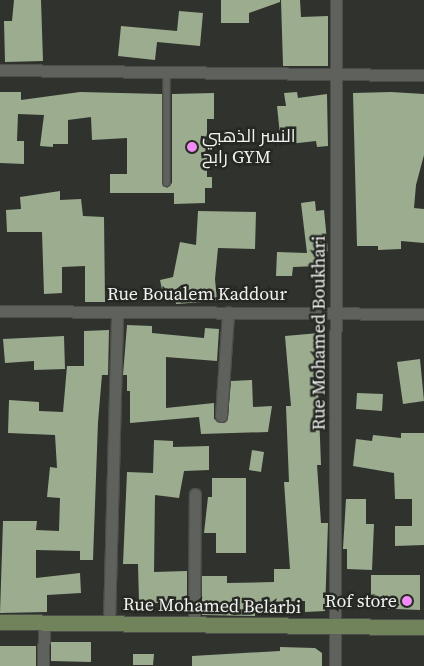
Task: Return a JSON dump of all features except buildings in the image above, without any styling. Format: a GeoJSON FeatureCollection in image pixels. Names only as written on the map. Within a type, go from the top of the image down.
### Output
{"type":"FeatureCollection","features":[{"type":"Feature","properties":{"kind":"street","name":"Rue Mohamed Boukhari"},"geometry":{"type":"LineString","coordinates":[[335,666],[337,312],[334,74],[336,0]]}},
{"type":"Feature","properties":{"kind":"street"},"geometry":{"type":"LineString","coordinates":[[0,70],[424,75]]}},
{"type":"Feature","properties":{"kind":"street","name":"Rue Boualem Kaddour"},"geometry":{"type":"LineString","coordinates":[[0,311],[424,314]]}},
{"type":"Feature","properties":{"kind":"street"},"geometry":{"type":"LineString","coordinates":[[110,623],[117,312]]}},
{"type":"Feature","properties":{"kind":"street"},"geometry":{"type":"LineString","coordinates":[[221,416],[228,312]]}},
{"type":"Feature","properties":{"kind":"street"},"geometry":{"type":"LineString","coordinates":[[194,624],[195,494]]}},
{"type":"Feature","properties":{"kind":"street","name":"Rue Mohamed Belarbi"},"geometry":{"type":"LineString","coordinates":[[0,622],[424,627]]}},
{"type":"Feature","properties":{"kind":"street"},"geometry":{"type":"LineString","coordinates":[[43,666],[44,623]]}},
{"type":"Feature","properties":{"kind":"lane"},"geometry":{"type":"LineString","coordinates":[[167,71],[167,183]]}},
{"type":"Feature","properties":{"kind":"place","name":"النسر الذهبي رابح GYM"},"geometry":{"type":"Point","coordinates":[192,147]}},
{"type":"Feature","properties":{"kind":"place","name":"Rof store"},"geometry":{"type":"Point","coordinates":[407,601]}}]}
